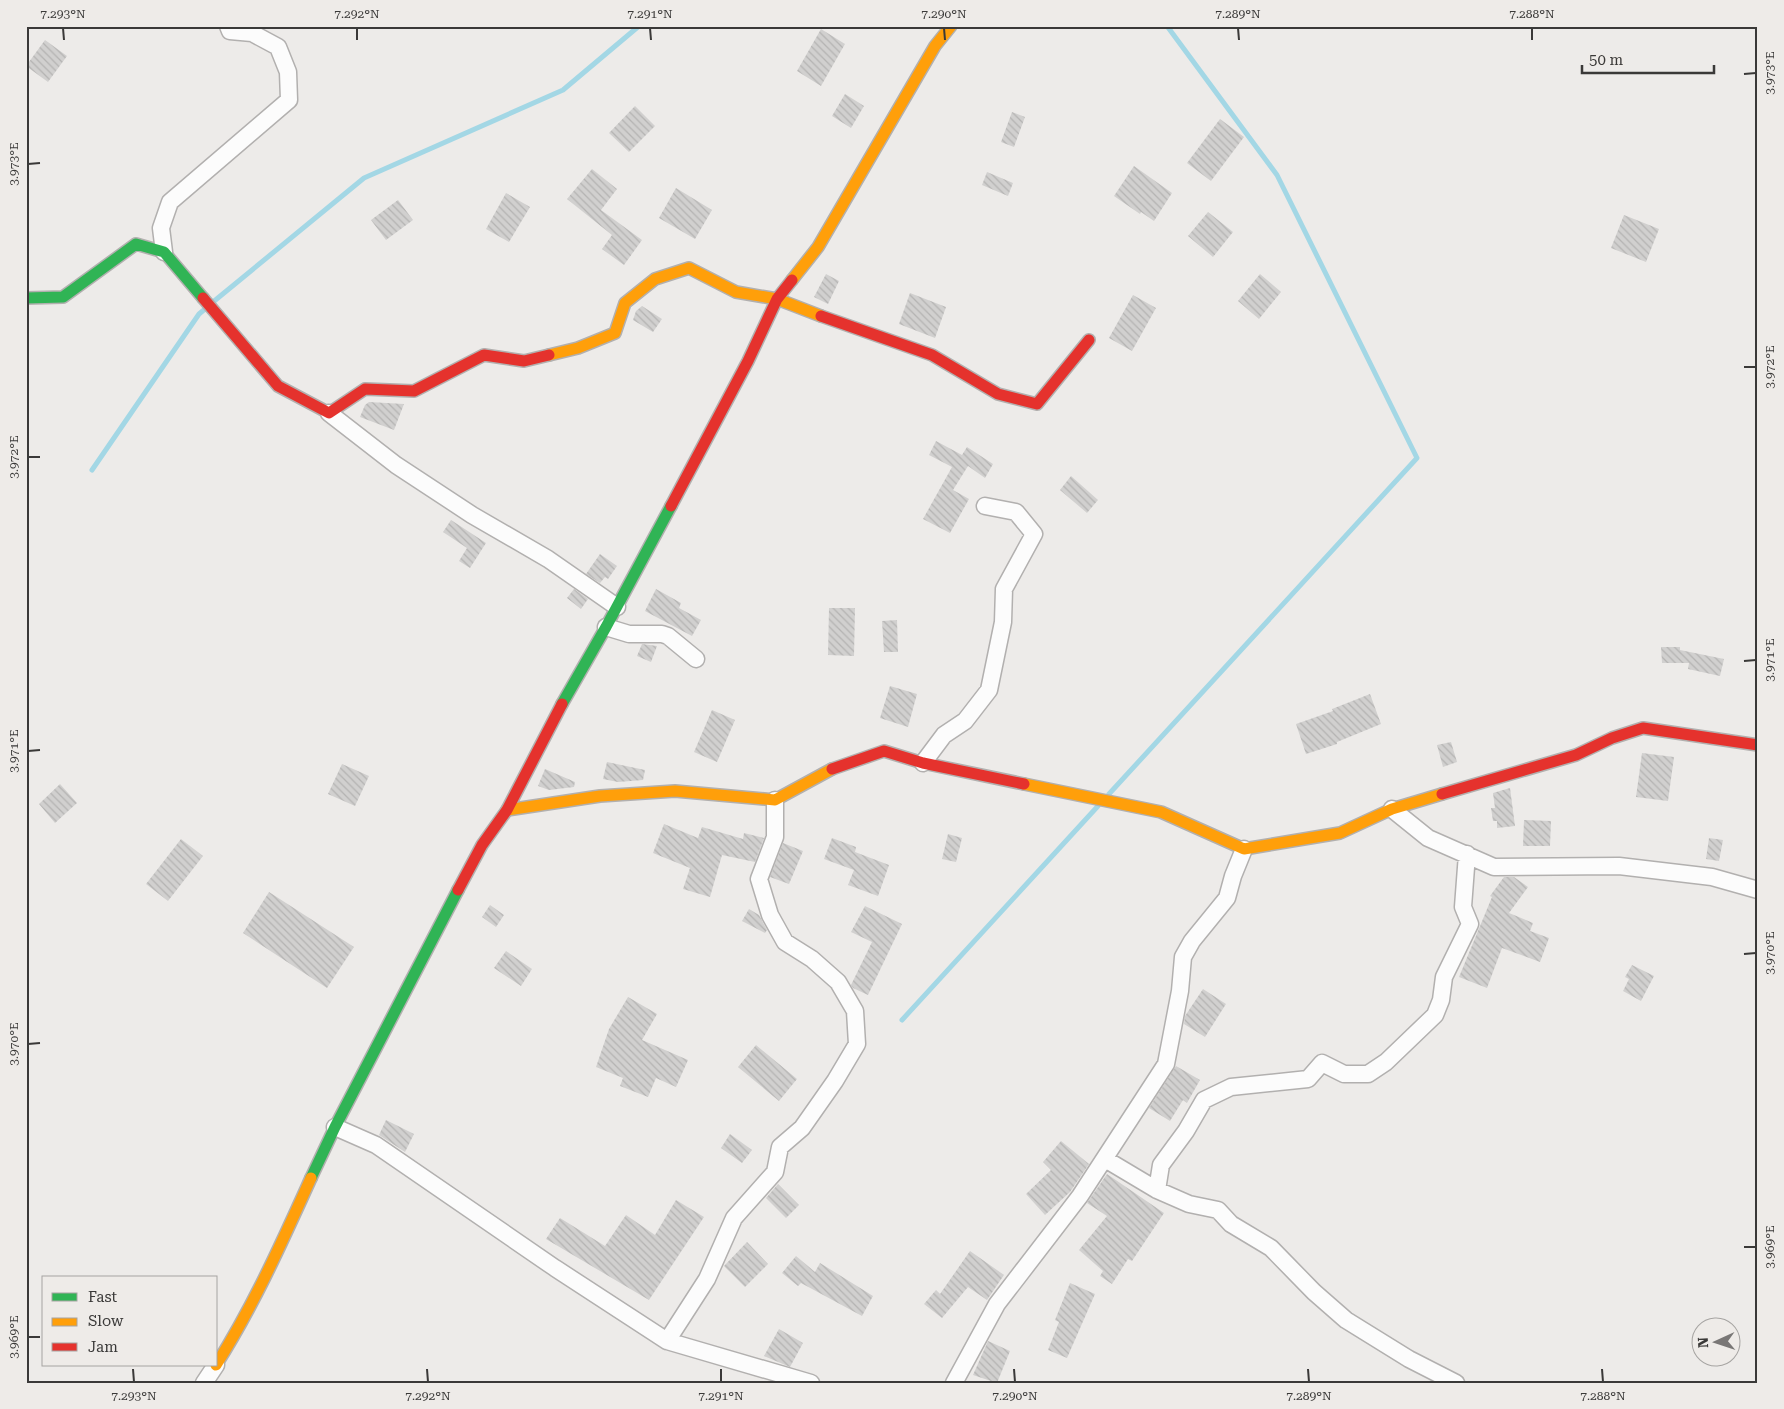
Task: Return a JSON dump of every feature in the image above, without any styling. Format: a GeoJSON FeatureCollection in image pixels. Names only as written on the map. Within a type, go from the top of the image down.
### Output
{"type":"FeatureCollection","features":[{"type":"Feature","properties":{"kind":"street"},"geometry":{"type":"LineString","coordinates":[[228,26],[230,30],[252,33],[278,47],[288,72],[289,100],[170,202],[161,228],[164,252],[278,386],[329,413],[396,465],[472,515],[548,559],[617,607]]}},
{"type":"Feature","properties":{"kind":"street"},"geometry":{"type":"LineString","coordinates":[[218,1362],[238,1330],[265,1279],[335,1127],[482,844],[507,810],[576,676],[617,607],[748,361],[777,299],[818,247],[936,46],[951,26]]}},
{"type":"Feature","properties":{"kind":"street"},"geometry":{"type":"LineString","coordinates":[[26,298],[64,297],[136,244],[164,252]]}},
{"type":"Feature","properties":{"kind":"street"},"geometry":{"type":"LineString","coordinates":[[329,413],[365,389],[414,391],[484,356],[524,361],[578,348],[615,333],[625,303],[655,279],[689,268],[736,292],[777,299],[932,355],[998,394],[1037,404],[1089,340]]}},
{"type":"Feature","properties":{"kind":"street"},"geometry":{"type":"LineString","coordinates":[[923,763],[944,735],[965,721],[989,690],[1003,622],[1004,589],[1034,534],[1016,512],[985,506]]}},
{"type":"Feature","properties":{"kind":"street"},"geometry":{"type":"LineString","coordinates":[[606,627],[629,634],[662,634],[668,636],[696,659]]}},
{"type":"Feature","properties":{"kind":"street"},"geometry":{"type":"LineString","coordinates":[[507,810],[600,796],[674,791],[775,800],[839,765],[884,751],[923,763],[1161,812],[1244,849],[1340,833],[1392,809],[1576,755],[1612,738],[1643,728],[1758,745]]}},
{"type":"Feature","properties":{"kind":"street"},"geometry":{"type":"LineString","coordinates":[[667,1341],[707,1279],[734,1218],[775,1172],[780,1147],[802,1128],[835,1081],[857,1044],[855,1011],[838,982],[812,959],[785,942],[770,915],[759,879],[775,837],[775,800]]}},
{"type":"Feature","properties":{"kind":"street"},"geometry":{"type":"LineString","coordinates":[[1392,809],[1428,838],[1494,867],[1619,866],[1712,877],[1758,890]]}},
{"type":"Feature","properties":{"kind":"street"},"geometry":{"type":"LineString","coordinates":[[954,1383],[997,1304],[1080,1196],[1166,1064],[1180,991],[1183,957],[1192,941],[1227,898],[1244,849]]}},
{"type":"Feature","properties":{"kind":"street"},"geometry":{"type":"LineString","coordinates":[[1157,1190],[1161,1165],[1186,1132],[1204,1100],[1231,1087],[1308,1079],[1322,1063],[1344,1074],[1368,1074],[1386,1062],[1435,1015],[1441,1000],[1444,977],[1470,924],[1463,907],[1467,854]]}},
{"type":"Feature","properties":{"kind":"street"},"geometry":{"type":"LineString","coordinates":[[335,1127],[376,1145],[555,1268],[667,1341],[810,1383]]}},
{"type":"Feature","properties":{"kind":"street"},"geometry":{"type":"LineString","coordinates":[[1104,1159],[1157,1190],[1189,1204],[1218,1210],[1231,1224],[1271,1248],[1314,1292],[1346,1320],[1409,1358],[1456,1383]]}},
{"type":"Feature","properties":{"kind":"street"},"geometry":{"type":"LineString","coordinates":[[204,1383],[215,1366]]}},
{"type":"Feature","properties":{"kind":"building"},"geometry":{"type":"Polygon","coordinates":[[[821,29],[845,44],[821,86],[797,71],[821,29]]]}},
{"type":"Feature","properties":{"kind":"building"},"geometry":{"type":"Polygon","coordinates":[[[45,40],[67,56],[48,82],[26,66],[45,40]]]}},
{"type":"Feature","properties":{"kind":"building"},"geometry":{"type":"Polygon","coordinates":[[[845,94],[864,106],[851,128],[832,116],[845,94]]]}},
{"type":"Feature","properties":{"kind":"building"},"geometry":{"type":"Polygon","coordinates":[[[635,106],[655,126],[629,152],[609,133],[635,106]]]}},
{"type":"Feature","properties":{"kind":"building"},"geometry":{"type":"Polygon","coordinates":[[[1012,112],[1025,117],[1014,147],[1001,142],[1012,112]]]}},
{"type":"Feature","properties":{"kind":"building"},"geometry":{"type":"Polygon","coordinates":[[[1220,119],[1244,137],[1211,181],[1187,163],[1220,119]]]}},
{"type":"Feature","properties":{"kind":"building"},"geometry":{"type":"Polygon","coordinates":[[[1134,166],[1172,193],[1154,221],[1114,196],[1134,166]]]}},
{"type":"Feature","properties":{"kind":"building"},"geometry":{"type":"Polygon","coordinates":[[[592,169],[617,189],[601,210],[642,240],[624,265],[602,249],[612,235],[567,199],[592,169]]]}},
{"type":"Feature","properties":{"kind":"building"},"geometry":{"type":"Polygon","coordinates":[[[987,172],[1013,183],[1008,196],[982,185],[987,172]]]}},
{"type":"Feature","properties":{"kind":"building"},"geometry":{"type":"Polygon","coordinates":[[[676,188],[712,210],[695,239],[659,218],[676,188]]]}},
{"type":"Feature","properties":{"kind":"building"},"geometry":{"type":"Polygon","coordinates":[[[506,193],[530,207],[509,242],[486,229],[506,193]]]}},
{"type":"Feature","properties":{"kind":"building"},"geometry":{"type":"Polygon","coordinates":[[[398,200],[413,220],[386,240],[371,220],[398,200]]]}},
{"type":"Feature","properties":{"kind":"building"},"geometry":{"type":"Polygon","coordinates":[[[1208,212],[1233,232],[1213,257],[1188,236],[1208,212]]]}},
{"type":"Feature","properties":{"kind":"building"},"geometry":{"type":"Polygon","coordinates":[[[1624,215],[1659,229],[1646,262],[1611,248],[1624,215]]]}},
{"type":"Feature","properties":{"kind":"building"},"geometry":{"type":"Polygon","coordinates":[[[826,274],[839,281],[828,304],[814,297],[826,274]]]}},
{"type":"Feature","properties":{"kind":"building"},"geometry":{"type":"Polygon","coordinates":[[[1260,274],[1281,292],[1259,319],[1238,301],[1260,274]]]}},
{"type":"Feature","properties":{"kind":"building"},"geometry":{"type":"Polygon","coordinates":[[[910,293],[946,307],[935,338],[899,324],[910,293]]]}},
{"type":"Feature","properties":{"kind":"building"},"geometry":{"type":"Polygon","coordinates":[[[1133,295],[1156,308],[1132,351],[1109,338],[1133,295]]]}},
{"type":"Feature","properties":{"kind":"building"},"geometry":{"type":"Polygon","coordinates":[[[642,306],[662,319],[653,332],[633,320],[636,311],[642,306]]]}},
{"type":"Feature","properties":{"kind":"building"},"geometry":{"type":"Polygon","coordinates":[[[369,402],[404,404],[394,430],[360,417],[365,405],[369,402]]]}},
{"type":"Feature","properties":{"kind":"building"},"geometry":{"type":"Polygon","coordinates":[[[936,441],[962,455],[967,447],[993,464],[985,478],[968,466],[953,490],[969,499],[950,533],[923,519],[952,467],[929,455],[936,441]]]}},
{"type":"Feature","properties":{"kind":"building"},"geometry":{"type":"Polygon","coordinates":[[[1071,476],[1098,500],[1087,513],[1060,490],[1071,476]]]}},
{"type":"Feature","properties":{"kind":"building"},"geometry":{"type":"Polygon","coordinates":[[[451,520],[486,543],[470,568],[459,561],[467,548],[443,532],[451,520]]]}},
{"type":"Feature","properties":{"kind":"building"},"geometry":{"type":"Polygon","coordinates":[[[600,554],[617,566],[608,579],[605,577],[600,583],[586,574],[600,554]]]}},
{"type":"Feature","properties":{"kind":"building"},"geometry":{"type":"Polygon","coordinates":[[[574,589],[588,599],[581,609],[567,598],[574,589]]]}},
{"type":"Feature","properties":{"kind":"building"},"geometry":{"type":"Polygon","coordinates":[[[656,589],[681,603],[679,608],[701,620],[692,636],[645,611],[656,589]]]}},
{"type":"Feature","properties":{"kind":"building"},"geometry":{"type":"Polygon","coordinates":[[[829,608],[855,608],[854,656],[828,655],[829,608]]]}},
{"type":"Feature","properties":{"kind":"building"},"geometry":{"type":"Polygon","coordinates":[[[897,620],[898,652],[884,652],[882,621],[897,620]]]}},
{"type":"Feature","properties":{"kind":"building"},"geometry":{"type":"Polygon","coordinates":[[[642,644],[657,646],[651,662],[637,656],[642,644]]]}},
{"type":"Feature","properties":{"kind":"building"},"geometry":{"type":"Polygon","coordinates":[[[1661,647],[1680,647],[1680,650],[1724,659],[1720,676],[1688,669],[1689,663],[1662,663],[1661,647]]]}},
{"type":"Feature","properties":{"kind":"building"},"geometry":{"type":"Polygon","coordinates":[[[890,686],[917,694],[908,727],[880,718],[890,686]]]}},
{"type":"Feature","properties":{"kind":"building"},"geometry":{"type":"Polygon","coordinates":[[[1370,694],[1381,724],[1337,742],[1337,744],[1306,754],[1296,724],[1333,711],[1332,709],[1370,694]]]}},
{"type":"Feature","properties":{"kind":"building"},"geometry":{"type":"Polygon","coordinates":[[[712,710],[735,720],[717,762],[694,752],[712,710]]]}},
{"type":"Feature","properties":{"kind":"building"},"geometry":{"type":"Polygon","coordinates":[[[1451,742],[1457,762],[1443,767],[1437,745],[1451,742]]]}},
{"type":"Feature","properties":{"kind":"building"},"geometry":{"type":"Polygon","coordinates":[[[1642,753],[1674,757],[1668,801],[1636,797],[1642,753]]]}},
{"type":"Feature","properties":{"kind":"building"},"geometry":{"type":"Polygon","coordinates":[[[607,762],[645,770],[643,780],[618,782],[603,779],[607,762]]]}},
{"type":"Feature","properties":{"kind":"building"},"geometry":{"type":"Polygon","coordinates":[[[342,764],[369,776],[355,806],[328,794],[342,764]]]}},
{"type":"Feature","properties":{"kind":"building"},"geometry":{"type":"Polygon","coordinates":[[[545,769],[575,782],[574,787],[549,790],[538,786],[545,769]]]}},
{"type":"Feature","properties":{"kind":"building"},"geometry":{"type":"Polygon","coordinates":[[[60,784],[77,803],[55,823],[39,804],[60,784]]]}},
{"type":"Feature","properties":{"kind":"building"},"geometry":{"type":"Polygon","coordinates":[[[1510,788],[1515,826],[1497,828],[1497,821],[1493,821],[1491,808],[1495,808],[1493,793],[1510,788]]]}},
{"type":"Feature","properties":{"kind":"building"},"geometry":{"type":"Polygon","coordinates":[[[1524,820],[1551,821],[1550,846],[1523,846],[1524,820]]]}},
{"type":"Feature","properties":{"kind":"building"},"geometry":{"type":"Polygon","coordinates":[[[664,824],[698,838],[702,827],[743,839],[744,833],[764,838],[755,862],[722,855],[710,897],[683,889],[690,868],[653,853],[664,824]]]}},
{"type":"Feature","properties":{"kind":"building"},"geometry":{"type":"Polygon","coordinates":[[[948,834],[962,838],[956,862],[942,859],[948,834]]]}},
{"type":"Feature","properties":{"kind":"building"},"geometry":{"type":"Polygon","coordinates":[[[832,838],[856,847],[855,852],[889,865],[878,896],[848,885],[854,870],[824,859],[832,838]]]}},
{"type":"Feature","properties":{"kind":"building"},"geometry":{"type":"Polygon","coordinates":[[[1709,838],[1723,840],[1719,861],[1706,859],[1709,838]]]}},
{"type":"Feature","properties":{"kind":"building"},"geometry":{"type":"Polygon","coordinates":[[[181,839],[203,856],[168,901],[146,884],[181,839]]]}},
{"type":"Feature","properties":{"kind":"building"},"geometry":{"type":"Polygon","coordinates":[[[783,843],[803,851],[789,884],[770,877],[783,843]]]}},
{"type":"Feature","properties":{"kind":"building"},"geometry":{"type":"Polygon","coordinates":[[[1504,877],[1514,877],[1528,887],[1509,913],[1533,923],[1530,931],[1549,938],[1540,962],[1502,948],[1487,988],[1459,977],[1492,897],[1490,896],[1504,877]]]}},
{"type":"Feature","properties":{"kind":"building"},"geometry":{"type":"Polygon","coordinates":[[[269,892],[354,947],[327,988],[243,933],[269,892]]]}},
{"type":"Feature","properties":{"kind":"building"},"geometry":{"type":"Polygon","coordinates":[[[490,905],[504,915],[496,927],[482,917],[490,905]]]}},
{"type":"Feature","properties":{"kind":"building"},"geometry":{"type":"Polygon","coordinates":[[[865,906],[902,924],[868,995],[853,988],[851,985],[872,942],[851,932],[865,906]]]}},
{"type":"Feature","properties":{"kind":"building"},"geometry":{"type":"Polygon","coordinates":[[[749,909],[759,915],[767,930],[765,933],[742,921],[749,909]]]}},
{"type":"Feature","properties":{"kind":"building"},"geometry":{"type":"Polygon","coordinates":[[[506,951],[532,969],[521,986],[494,968],[506,951]]]}},
{"type":"Feature","properties":{"kind":"building"},"geometry":{"type":"Polygon","coordinates":[[[1632,965],[1654,976],[1641,1001],[1623,991],[1629,979],[1625,977],[1632,965]]]}},
{"type":"Feature","properties":{"kind":"building"},"geometry":{"type":"Polygon","coordinates":[[[1203,989],[1226,1004],[1205,1037],[1184,1024],[1185,1016],[1203,989]]]}},
{"type":"Feature","properties":{"kind":"building"},"geometry":{"type":"Polygon","coordinates":[[[628,997],[657,1014],[642,1040],[688,1060],[676,1087],[656,1078],[648,1097],[620,1086],[623,1078],[596,1067],[609,1029],[628,997]]]}},
{"type":"Feature","properties":{"kind":"building"},"geometry":{"type":"Polygon","coordinates":[[[756,1045],[797,1079],[779,1101],[738,1067],[756,1045]]]}},
{"type":"Feature","properties":{"kind":"building"},"geometry":{"type":"Polygon","coordinates":[[[1176,1066],[1200,1080],[1187,1103],[1183,1100],[1170,1121],[1149,1108],[1176,1066]]]}},
{"type":"Feature","properties":{"kind":"building"},"geometry":{"type":"Polygon","coordinates":[[[386,1120],[414,1134],[405,1152],[379,1135],[386,1120]]]}},
{"type":"Feature","properties":{"kind":"building"},"geometry":{"type":"Polygon","coordinates":[[[730,1134],[752,1150],[742,1163],[721,1148],[730,1134]]]}},
{"type":"Feature","properties":{"kind":"building"},"geometry":{"type":"Polygon","coordinates":[[[1061,1141],[1089,1164],[1070,1192],[1045,1215],[1026,1194],[1051,1170],[1043,1162],[1061,1141]]]}},
{"type":"Feature","properties":{"kind":"building"},"geometry":{"type":"Polygon","coordinates":[[[1107,1174],[1164,1213],[1132,1261],[1128,1259],[1112,1284],[1100,1276],[1103,1271],[1079,1250],[1107,1216],[1087,1203],[1107,1174]]]}},
{"type":"Feature","properties":{"kind":"building"},"geometry":{"type":"Polygon","coordinates":[[[778,1184],[799,1205],[786,1218],[766,1198],[778,1184]]]}},
{"type":"Feature","properties":{"kind":"building"},"geometry":{"type":"Polygon","coordinates":[[[676,1200],[704,1217],[649,1300],[546,1239],[560,1218],[605,1246],[626,1215],[655,1235],[676,1200]]]}},
{"type":"Feature","properties":{"kind":"building"},"geometry":{"type":"Polygon","coordinates":[[[747,1242],[768,1264],[745,1287],[724,1266],[747,1242]]]}},
{"type":"Feature","properties":{"kind":"building"},"geometry":{"type":"Polygon","coordinates":[[[970,1251],[1004,1275],[987,1300],[968,1287],[942,1318],[924,1304],[936,1290],[940,1294],[970,1251]]]}},
{"type":"Feature","properties":{"kind":"building"},"geometry":{"type":"Polygon","coordinates":[[[796,1256],[815,1272],[820,1263],[873,1296],[862,1316],[801,1283],[798,1286],[782,1273],[796,1256]]]}},
{"type":"Feature","properties":{"kind":"building"},"geometry":{"type":"Polygon","coordinates":[[[1070,1283],[1095,1294],[1067,1358],[1048,1350],[1059,1322],[1055,1320],[1070,1283]]]}},
{"type":"Feature","properties":{"kind":"building"},"geometry":{"type":"Polygon","coordinates":[[[779,1329],[803,1343],[790,1367],[764,1356],[779,1329]]]}},
{"type":"Feature","properties":{"kind":"building"},"geometry":{"type":"Polygon","coordinates":[[[988,1341],[1010,1351],[997,1383],[973,1375],[988,1341]]]}},
{"type":"Feature","properties":{"kind":"waterway"},"geometry":{"type":"LineString","coordinates":[[213,302],[364,178],[563,90],[639,26]]}},
{"type":"Feature","properties":{"kind":"waterway"},"geometry":{"type":"LineString","coordinates":[[1109,794],[1417,458],[1277,175],[1167,26]]}},
{"type":"Feature","properties":{"kind":"waterway"},"geometry":{"type":"LineString","coordinates":[[92,470],[199,314],[205,309]]}},
{"type":"Feature","properties":{"kind":"waterway"},"geometry":{"type":"LineString","coordinates":[[902,1020],[1098,806]]}},
{"type":"Feature","properties":{"kind":"traffic: fast"},"geometry":{"type":"LineString","coordinates":[[26,298],[63,297],[136,244],[164,252],[203,298]]}},
{"type":"Feature","properties":{"kind":"traffic: fast"},"geometry":{"type":"LineString","coordinates":[[562,704],[671,506]]}},
{"type":"Feature","properties":{"kind":"traffic: fast"},"geometry":{"type":"LineString","coordinates":[[311,1178],[335,1127],[458,890]]}},
{"type":"Feature","properties":{"kind":"traffic: slow"},"geometry":{"type":"LineString","coordinates":[[792,280],[818,247],[935,46],[951,26]]}},
{"type":"Feature","properties":{"kind":"traffic: slow"},"geometry":{"type":"LineString","coordinates":[[549,355],[578,348],[615,333],[625,303],[655,279],[689,268],[736,292],[777,299],[821,316]]}},
{"type":"Feature","properties":{"kind":"traffic: slow"},"geometry":{"type":"LineString","coordinates":[[507,810],[600,796],[675,791],[775,800],[832,769]]}},
{"type":"Feature","properties":{"kind":"traffic: slow"},"geometry":{"type":"LineString","coordinates":[[1024,784],[1161,812],[1244,849],[1340,833],[1392,809],[1442,794]]}},
{"type":"Feature","properties":{"kind":"traffic: slow"},"geometry":{"type":"LineString","coordinates":[[218,1362],[255,1296],[311,1178]]}},
{"type":"Feature","properties":{"kind":"traffic: jam"},"geometry":{"type":"LineString","coordinates":[[671,506],[748,361],[777,299],[792,280]]}},
{"type":"Feature","properties":{"kind":"traffic: jam"},"geometry":{"type":"LineString","coordinates":[[203,298],[278,386],[329,413],[365,389],[414,391],[484,355],[524,361],[549,355]]}},
{"type":"Feature","properties":{"kind":"traffic: jam"},"geometry":{"type":"LineString","coordinates":[[821,316],[932,355],[998,394],[1037,404],[1089,340]]}},
{"type":"Feature","properties":{"kind":"traffic: jam"},"geometry":{"type":"LineString","coordinates":[[458,890],[482,845],[507,810],[562,704]]}},
{"type":"Feature","properties":{"kind":"traffic: jam"},"geometry":{"type":"LineString","coordinates":[[1442,794],[1576,755],[1612,738],[1643,728],[1758,745]]}},
{"type":"Feature","properties":{"kind":"traffic: jam"},"geometry":{"type":"LineString","coordinates":[[832,769],[884,751],[923,763],[1024,784]]}}]}
